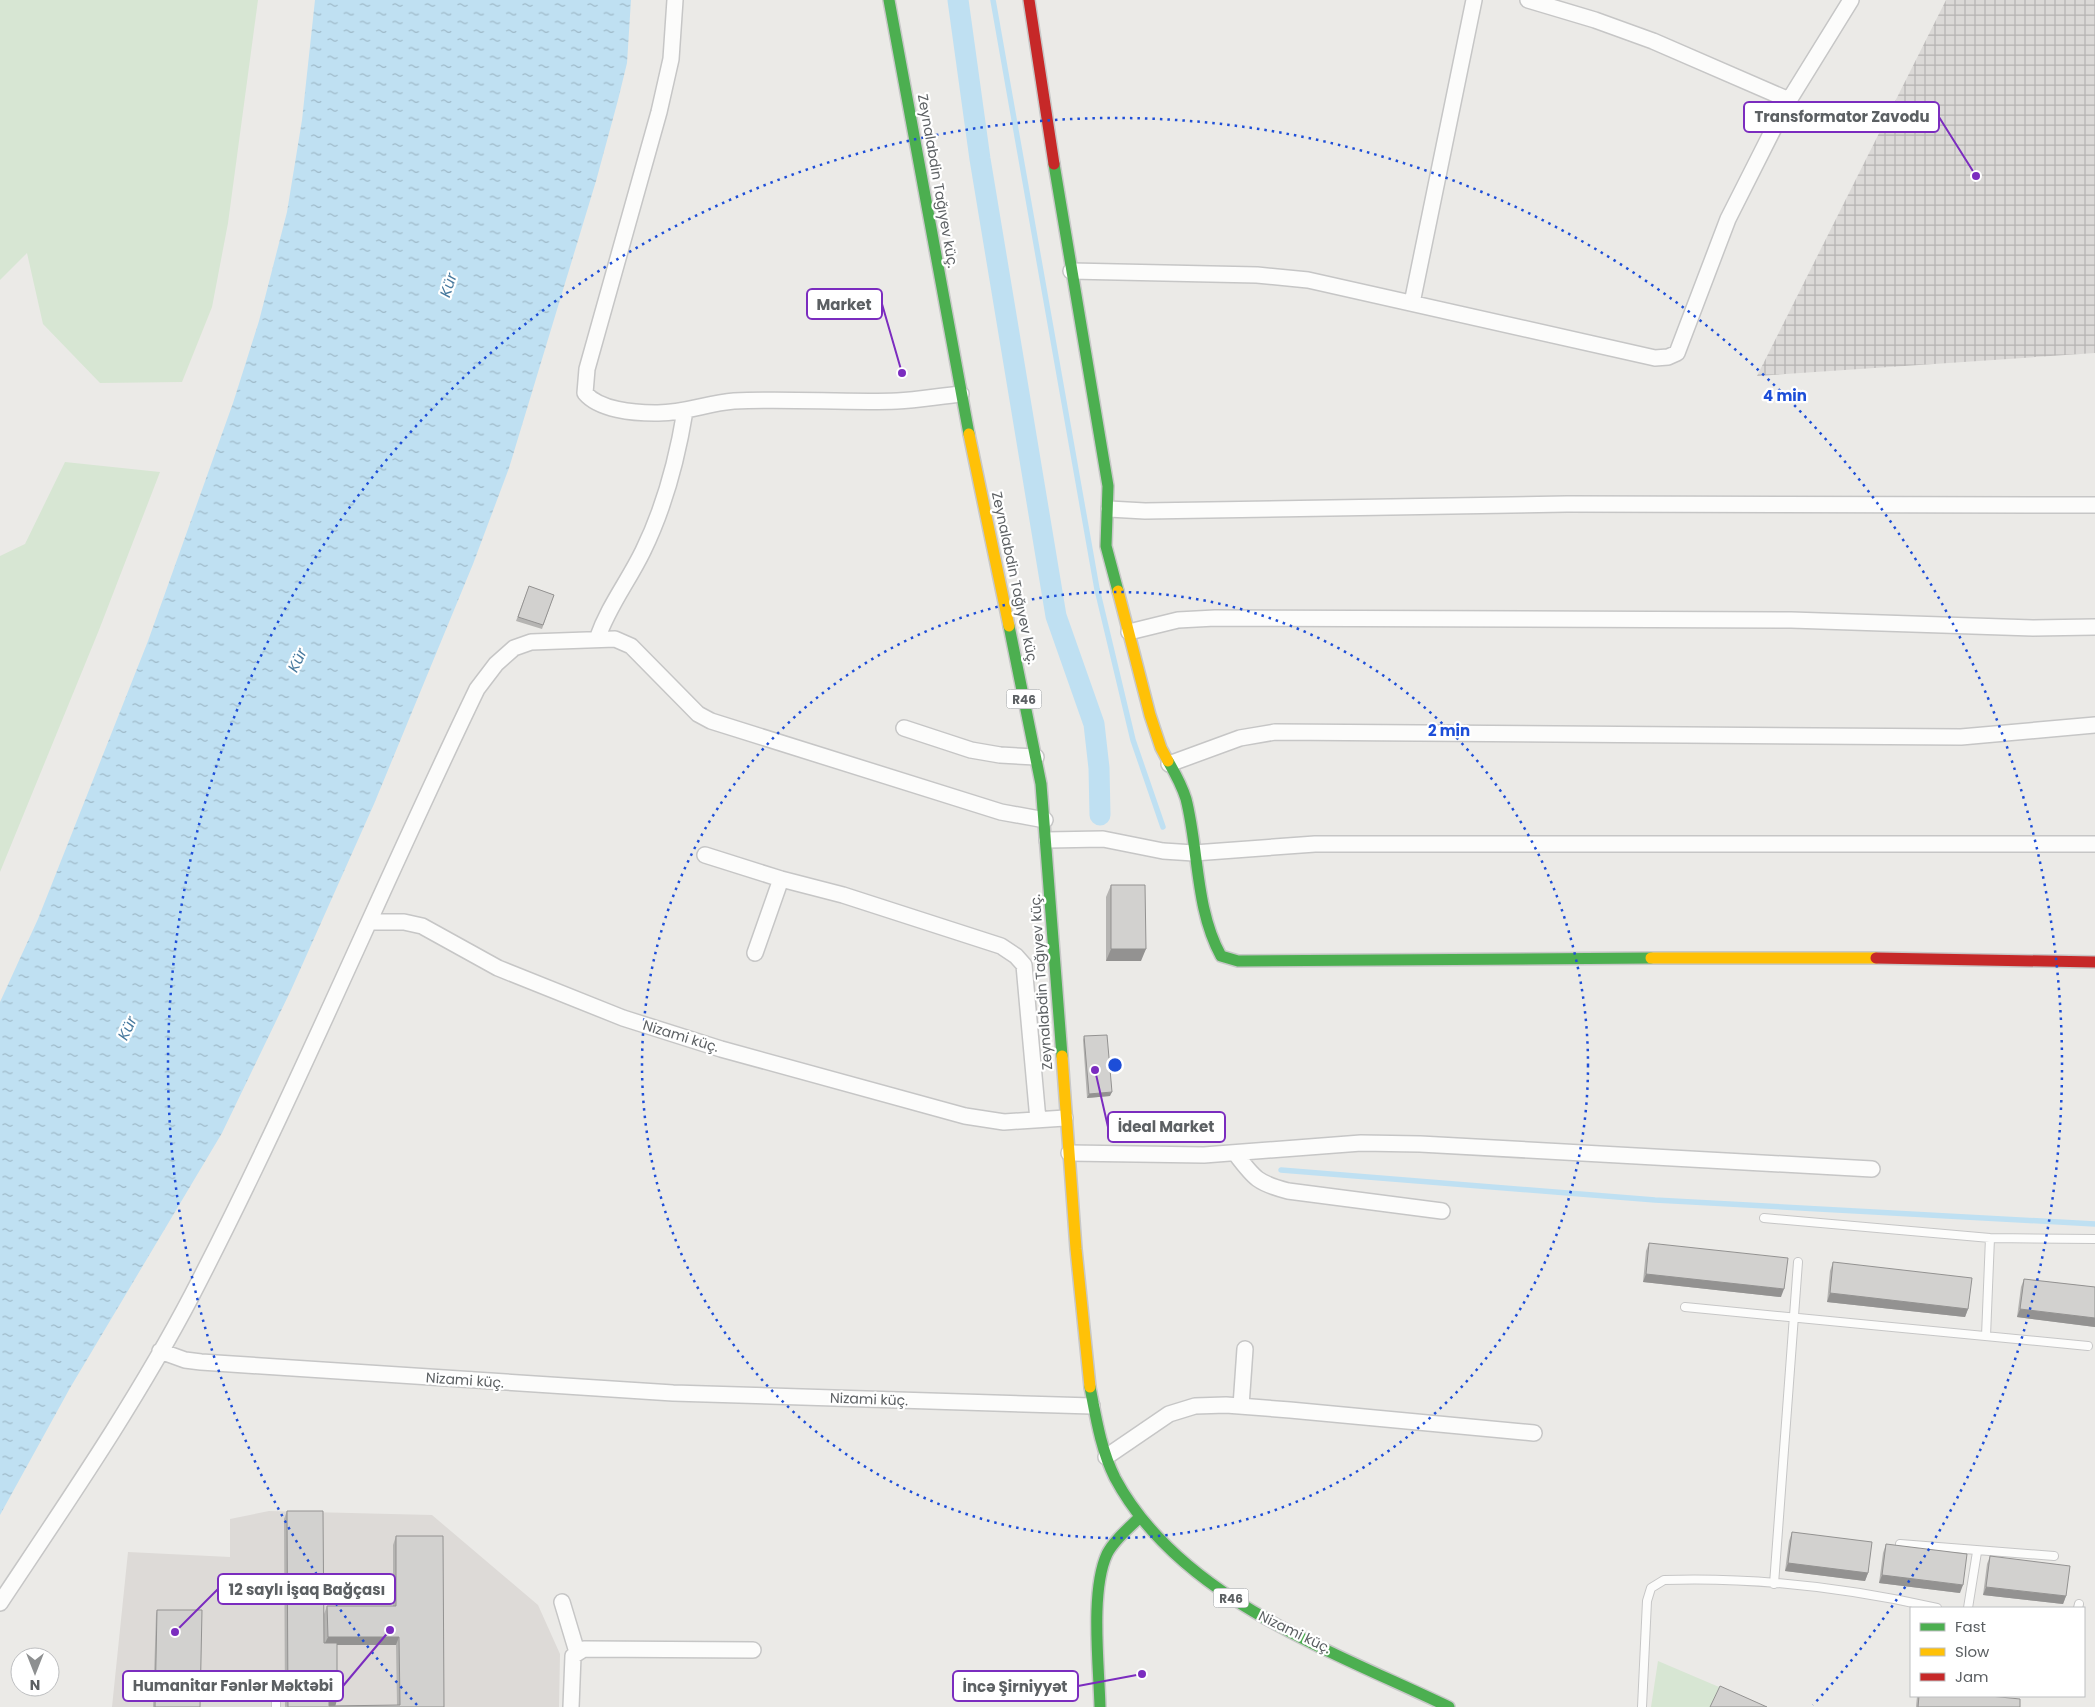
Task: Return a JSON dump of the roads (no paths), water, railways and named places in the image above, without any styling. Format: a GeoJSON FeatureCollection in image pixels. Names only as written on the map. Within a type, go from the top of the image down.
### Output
{"type":"FeatureCollection","features":[{"type":"Feature","properties":{"kind":"street"},"geometry":{"type":"LineString","coordinates":[[675,0],[671,59],[663,94],[587,369],[585,392],[591,400],[608,407],[655,413],[685,411],[731,401],[779,399],[900,401],[961,394]]}},
{"type":"Feature","properties":{"kind":"street","name":"Zeynalabdin Tağıyev küç."},"geometry":{"type":"LineString","coordinates":[[889,0],[961,394],[1036,757],[1047,840],[1065,1118],[1092,1406]]}},
{"type":"Feature","properties":{"kind":"street"},"geometry":{"type":"LineString","coordinates":[[1028,0],[1071,271],[1108,486],[1109,510],[1105,527],[1106,546],[1150,715],[1169,764],[1179,781],[1186,799],[1194,853],[1212,940],[1221,956],[1238,961],[1885,957],[2095,962]]}},
{"type":"Feature","properties":{"kind":"street"},"geometry":{"type":"LineString","coordinates":[[1412,302],[1474,0]]}},
{"type":"Feature","properties":{"kind":"street"},"geometry":{"type":"LineString","coordinates":[[1528,0],[1595,20],[1654,41],[1789,100]]}},
{"type":"Feature","properties":{"kind":"street"},"geometry":{"type":"LineString","coordinates":[[1071,271],[1257,275],[1308,280],[1655,358],[1668,357],[1677,353],[1728,219],[1789,100],[1851,0]]}},
{"type":"Feature","properties":{"kind":"street"},"geometry":{"type":"LineString","coordinates":[[597,639],[606,614],[643,551],[665,499],[678,455],[685,411]]}},
{"type":"Feature","properties":{"kind":"street"},"geometry":{"type":"LineString","coordinates":[[1109,510],[1567,504],[2095,504]]}},
{"type":"Feature","properties":{"kind":"street"},"geometry":{"type":"LineString","coordinates":[[1128,632],[1178,620],[1215,618],[1791,620],[2033,628],[2095,627]]}},
{"type":"Feature","properties":{"kind":"street"},"geometry":{"type":"LineString","coordinates":[[0,1602],[120,1421],[191,1297],[282,1115],[477,689],[496,664],[514,648],[531,642],[615,639],[631,646],[698,714],[711,721],[1001,812],[1045,820]]}},
{"type":"Feature","properties":{"kind":"street"},"geometry":{"type":"LineString","coordinates":[[1169,764],[1240,738],[1283,732],[1961,737],[2095,725]]}},
{"type":"Feature","properties":{"kind":"street"},"geometry":{"type":"LineString","coordinates":[[904,728],[971,750],[1000,755],[1036,757]]}},
{"type":"Feature","properties":{"kind":"street"},"geometry":{"type":"LineString","coordinates":[[1047,840],[1103,839],[1163,851],[1194,853],[1315,844],[2095,844]]}},
{"type":"Feature","properties":{"kind":"street"},"geometry":{"type":"LineString","coordinates":[[705,855],[781,879],[843,895],[1001,946],[1016,956],[1024,965],[1038,1120]]}},
{"type":"Feature","properties":{"kind":"street"},"geometry":{"type":"LineString","coordinates":[[755,953],[781,879]]}},
{"type":"Feature","properties":{"kind":"street","name":"Nizami küç."},"geometry":{"type":"LineString","coordinates":[[370,922],[404,922],[422,926],[498,968],[624,1018],[721,1049],[965,1116],[1004,1122],[1065,1118]]}},
{"type":"Feature","properties":{"kind":"street"},"geometry":{"type":"LineString","coordinates":[[1068,1153],[1204,1155],[1361,1143],[1420,1144],[1872,1169]]}},
{"type":"Feature","properties":{"kind":"street"},"geometry":{"type":"LineString","coordinates":[[1235,1153],[1256,1180],[1288,1192],[1442,1211]]}},
{"type":"Feature","properties":{"kind":"street"},"geometry":{"type":"LineString","coordinates":[[1241,1406],[1246,1349]]}},
{"type":"Feature","properties":{"kind":"street","name":"Nizami küç."},"geometry":{"type":"LineString","coordinates":[[160,1351],[185,1360],[202,1362],[673,1393],[1092,1406],[1098,1436],[1106,1457],[1127,1498],[1140,1517],[1177,1557],[1234,1600],[1269,1620],[1449,1707]]}},
{"type":"Feature","properties":{"kind":"street"},"geometry":{"type":"LineString","coordinates":[[1106,1457],[1170,1414],[1195,1406],[1241,1406],[1534,1433]]}},
{"type":"Feature","properties":{"kind":"street"},"geometry":{"type":"LineString","coordinates":[[1100,1707],[1099,1594],[1101,1573],[1107,1555],[1116,1540],[1140,1517]]}},
{"type":"Feature","properties":{"kind":"street"},"geometry":{"type":"LineString","coordinates":[[562,1602],[577,1652],[572,1661],[571,1707]]}},
{"type":"Feature","properties":{"kind":"street"},"geometry":{"type":"LineString","coordinates":[[577,1652],[594,1648],[753,1650]]}},
{"type":"Feature","properties":{"kind":"lane"},"geometry":{"type":"LineString","coordinates":[[1764,1218],[1990,1238],[2095,1239]]}},
{"type":"Feature","properties":{"kind":"lane"},"geometry":{"type":"LineString","coordinates":[[1986,1336],[1990,1238]]}},
{"type":"Feature","properties":{"kind":"lane"},"geometry":{"type":"LineString","coordinates":[[1774,1584],[1798,1262]]}},
{"type":"Feature","properties":{"kind":"lane"},"geometry":{"type":"LineString","coordinates":[[1686,1307],[2088,1346]]}},
{"type":"Feature","properties":{"kind":"lane"},"geometry":{"type":"LineString","coordinates":[[1900,1544],[1977,1552],[2054,1556]]}},
{"type":"Feature","properties":{"kind":"lane"},"geometry":{"type":"LineString","coordinates":[[1968,1607],[1977,1552]]}},
{"type":"Feature","properties":{"kind":"lane"},"geometry":{"type":"LineString","coordinates":[[1642,1707],[1647,1601],[1651,1588],[1664,1580],[1774,1584],[1855,1592],[1932,1607]]}},
{"type":"Feature","properties":{"kind":"lane"},"geometry":{"type":"LineString","coordinates":[[276,1690],[276,1707]]}},
{"type":"Feature","properties":{"kind":"water","name":"Kür"},"geometry":{"type":"Polygon","coordinates":[[[315,0],[631,0],[627,63],[596,181],[509,468],[473,564],[374,804],[291,990],[222,1133],[70,1388],[0,1515],[0,1002],[38,919],[148,641],[233,403],[259,321],[287,212],[302,120],[315,0]]]}},
{"type":"Feature","properties":{"kind":"waterway"},"geometry":{"type":"LineString","coordinates":[[958,0],[980,159],[1056,616],[1094,724],[1099,768],[1100,815]]}},
{"type":"Feature","properties":{"kind":"waterway"},"geometry":{"type":"LineString","coordinates":[[993,0],[1097,589],[1133,740],[1163,827]]}},
{"type":"Feature","properties":{"kind":"waterway"},"geometry":{"type":"LineString","coordinates":[[1281,1170],[1655,1200],[2095,1224]]}},
{"type":"Feature","properties":{"kind":"place","name":"Transformator Zavodu"},"geometry":{"type":"Point","coordinates":[1976,176]}},
{"type":"Feature","properties":{"kind":"place","name":"Market"},"geometry":{"type":"Point","coordinates":[902,373]}},
{"type":"Feature","properties":{"kind":"place","name":"İdeal Market"},"geometry":{"type":"Point","coordinates":[1095,1070]}},
{"type":"Feature","properties":{"kind":"place","name":"Humanitar Fənlər Məktəbi"},"geometry":{"type":"Point","coordinates":[390,1630]}},
{"type":"Feature","properties":{"kind":"place","name":"12 saylı İşaq Bağçası"},"geometry":{"type":"Point","coordinates":[175,1632]}},
{"type":"Feature","properties":{"kind":"place","name":"İncə Şirniyyət"},"geometry":{"type":"Point","coordinates":[1142,1674]}}]}
